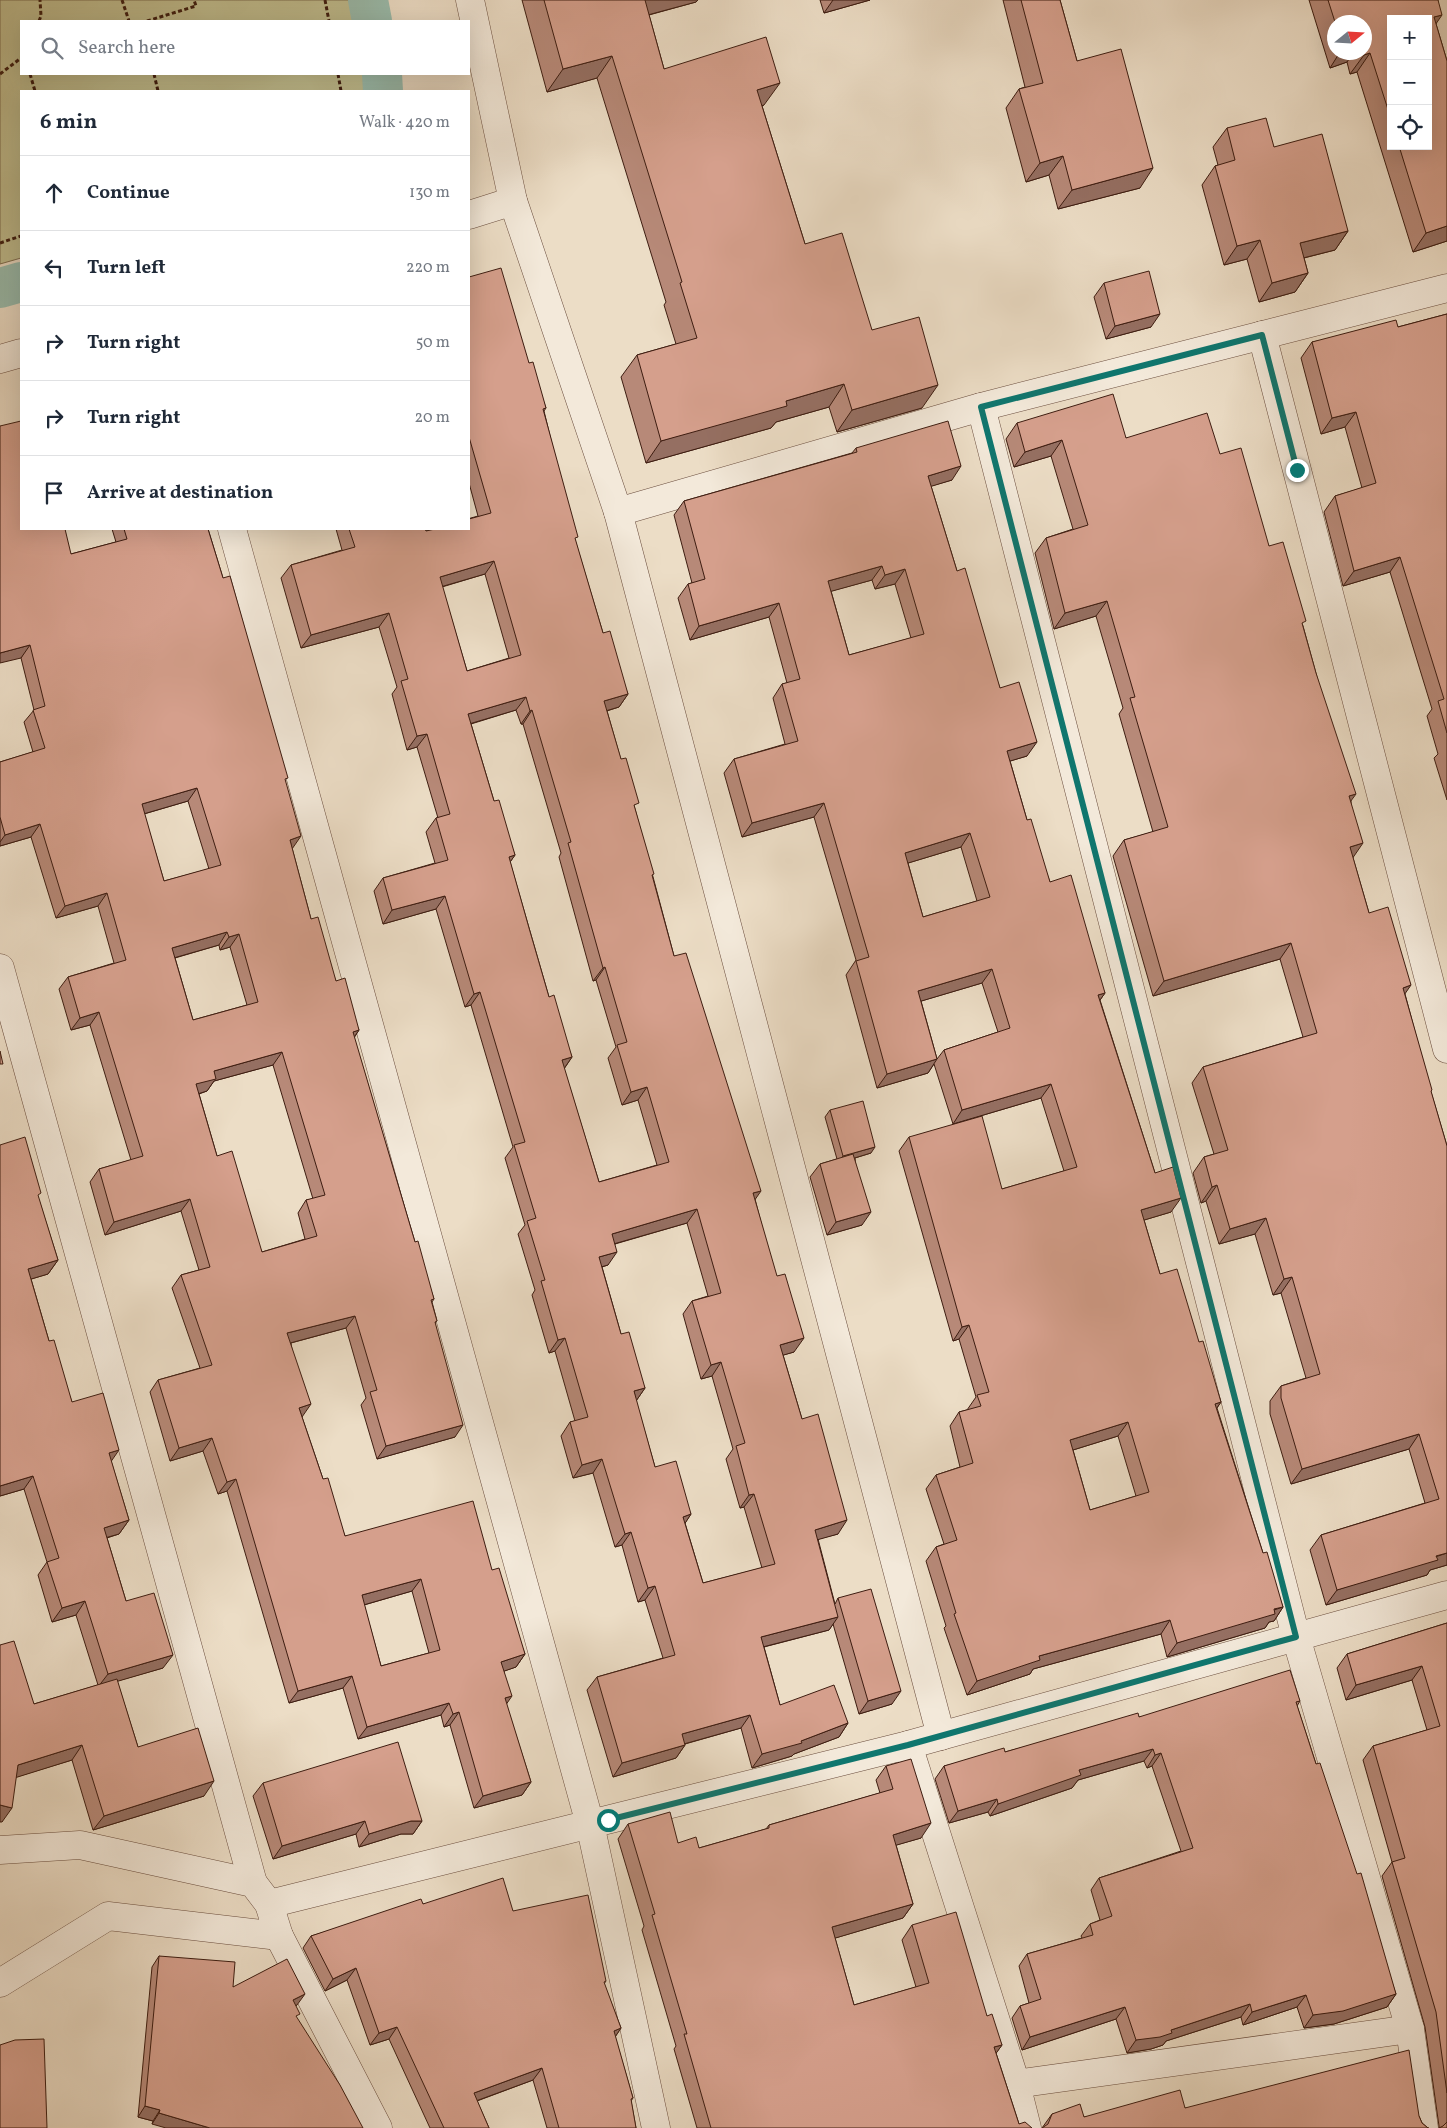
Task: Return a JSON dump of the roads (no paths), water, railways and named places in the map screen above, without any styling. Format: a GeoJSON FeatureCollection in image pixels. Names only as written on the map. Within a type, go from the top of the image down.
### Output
{"type":"FeatureCollection","features":[{"type":"Feature","properties":{"kind":"street"},"geometry":{"type":"LineString","coordinates":[[470,0],[513,201],[618,512],[941,1736]]}},
{"type":"Feature","properties":{"kind":"street"},"geometry":{"type":"LineString","coordinates":[[470,215],[513,201]]}},
{"type":"Feature","properties":{"kind":"street"},"geometry":{"type":"LineString","coordinates":[[618,512],[981,407],[1447,288]]}},
{"type":"Feature","properties":{"kind":"street"},"geometry":{"type":"LineString","coordinates":[[1262,335],[1447,1049]]}},
{"type":"Feature","properties":{"kind":"street"},"geometry":{"type":"LineString","coordinates":[[0,359],[20,353]]}},
{"type":"Feature","properties":{"kind":"street"},"geometry":{"type":"LineString","coordinates":[[981,407],[1296,1637],[1410,2029],[1424,2128]]}},
{"type":"Feature","properties":{"kind":"street"},"geometry":{"type":"LineString","coordinates":[[232,530],[590,1824],[656,2128]]}},
{"type":"Feature","properties":{"kind":"street"},"geometry":{"type":"LineString","coordinates":[[0,968],[261,1893],[279,1936],[378,2128]]}},
{"type":"Feature","properties":{"kind":"street"},"geometry":{"type":"LineString","coordinates":[[0,1850],[80,1845],[261,1893],[590,1824],[908,1745],[1447,1595]]}},
{"type":"Feature","properties":{"kind":"street"},"geometry":{"type":"LineString","coordinates":[[908,1745],[1016,2084],[1028,2128]]}},
{"type":"Feature","properties":{"kind":"street"},"geometry":{"type":"LineString","coordinates":[[0,1983],[108,1916],[279,1936]]}},
{"type":"Feature","properties":{"kind":"street"},"geometry":{"type":"LineString","coordinates":[[1016,2084],[1410,2029]]}},
{"type":"Feature","properties":{"kind":"waterway"},"geometry":{"type":"LineString","coordinates":[[368,0],[372,20]]}},
{"type":"Feature","properties":{"kind":"waterway"},"geometry":{"type":"LineString","coordinates":[[382,75],[383,90]]}},
{"type":"Feature","properties":{"kind":"waterway"},"geometry":{"type":"LineString","coordinates":[[0,288],[20,282]]}}]}
